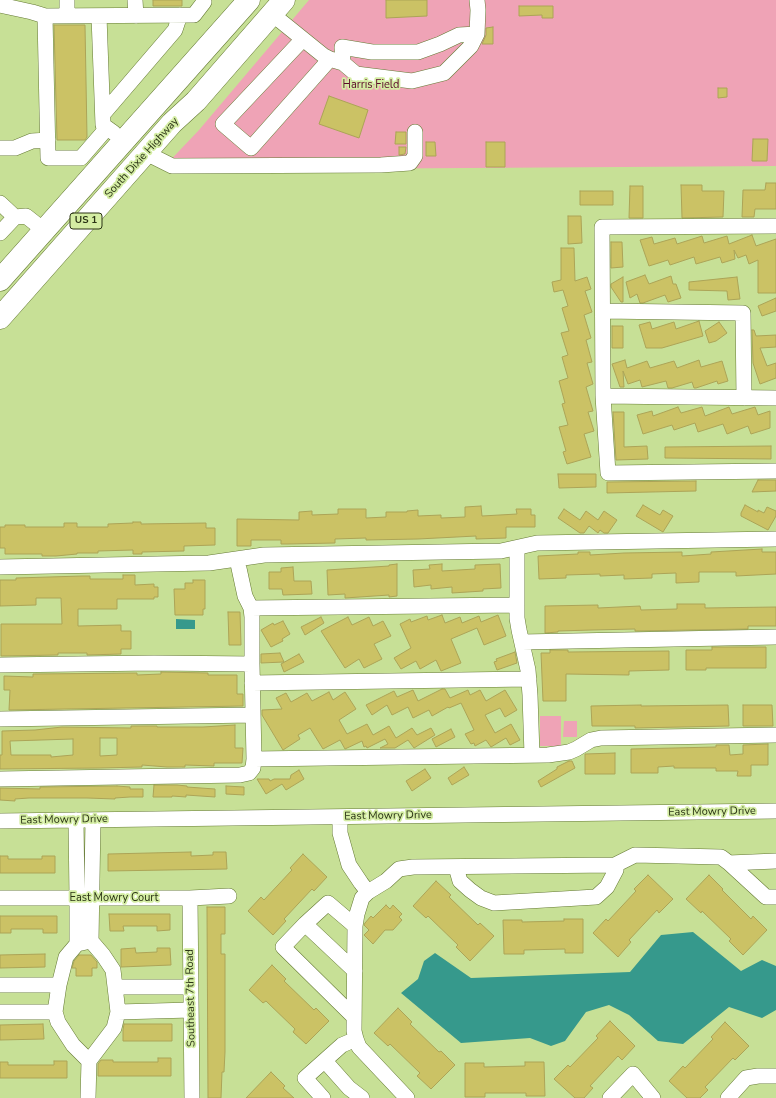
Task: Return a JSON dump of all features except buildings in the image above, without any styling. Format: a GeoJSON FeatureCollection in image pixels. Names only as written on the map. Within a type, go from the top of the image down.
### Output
{"type":"FeatureCollection","features":[{"type":"Feature","properties":{"kind":"highway","name":"US 1"},"geometry":{"type":"LineString","coordinates":[[0,280],[249,0]]}},
{"type":"Feature","properties":{"kind":"highway"},"geometry":{"type":"LineString","coordinates":[[255,0],[278,7]]}},
{"type":"Feature","properties":{"kind":"highway","name":"South Dixie Highway"},"geometry":{"type":"LineString","coordinates":[[0,318],[172,123],[196,101],[278,7]]}},
{"type":"Feature","properties":{"kind":"street"},"geometry":{"type":"LineString","coordinates":[[67,0],[67,16]]}},
{"type":"Feature","properties":{"kind":"street"},"geometry":{"type":"LineString","coordinates":[[135,0],[136,16]]}},
{"type":"Feature","properties":{"kind":"street"},"geometry":{"type":"LineString","coordinates":[[278,7],[303,39],[356,74],[412,81],[444,73],[471,46],[477,34],[477,0]]}},
{"type":"Feature","properties":{"kind":"street"},"geometry":{"type":"LineString","coordinates":[[0,5],[45,16],[194,15],[204,1]]}},
{"type":"Feature","properties":{"kind":"street"},"geometry":{"type":"LineString","coordinates":[[103,114],[175,30],[180,15]]}},
{"type":"Feature","properties":{"kind":"street"},"geometry":{"type":"LineString","coordinates":[[45,16],[48,158],[81,158],[107,128]]}},
{"type":"Feature","properties":{"kind":"street"},"geometry":{"type":"LineString","coordinates":[[99,16],[103,126],[124,141]]}},
{"type":"Feature","properties":{"kind":"street"},"geometry":{"type":"LineString","coordinates":[[251,148],[337,61],[342,47],[372,52],[418,52],[459,35],[477,34]]}},
{"type":"Feature","properties":{"kind":"street"},"geometry":{"type":"LineString","coordinates":[[265,165],[261,157],[224,124],[303,39]]}},
{"type":"Feature","properties":{"kind":"street"},"geometry":{"type":"LineString","coordinates":[[146,153],[172,166],[381,165],[410,163],[415,156],[414,132]]}},
{"type":"Feature","properties":{"kind":"street"},"geometry":{"type":"LineString","coordinates":[[0,148],[15,148],[32,141],[48,140]]}},
{"type":"Feature","properties":{"kind":"street"},"geometry":{"type":"LineString","coordinates":[[0,203],[15,217]]}},
{"type":"Feature","properties":{"kind":"street"},"geometry":{"type":"LineString","coordinates":[[0,233],[15,217],[26,216],[44,230]]}},
{"type":"Feature","properties":{"kind":"street"},"geometry":{"type":"LineString","coordinates":[[776,226],[602,227],[604,310],[603,396],[608,473],[776,471]]}},
{"type":"Feature","properties":{"kind":"street"},"geometry":{"type":"LineString","coordinates":[[604,310],[743,313],[744,398]]}},
{"type":"Feature","properties":{"kind":"street"},"geometry":{"type":"LineString","coordinates":[[603,396],[776,398]]}},
{"type":"Feature","properties":{"kind":"street"},"geometry":{"type":"LineString","coordinates":[[0,567],[221,562],[264,555],[501,551],[537,543],[776,540]]}},
{"type":"Feature","properties":{"kind":"street"},"geometry":{"type":"LineString","coordinates":[[517,548],[517,605],[519,630],[527,662],[529,679],[532,755]]}},
{"type":"Feature","properties":{"kind":"street"},"geometry":{"type":"LineString","coordinates":[[0,778],[240,776],[251,771],[254,764],[252,616],[251,608],[245,596],[237,559]]}},
{"type":"Feature","properties":{"kind":"street"},"geometry":{"type":"LineString","coordinates":[[251,608],[517,605]]}},
{"type":"Feature","properties":{"kind":"street"},"geometry":{"type":"LineString","coordinates":[[522,642],[776,637]]}},
{"type":"Feature","properties":{"kind":"street"},"geometry":{"type":"LineString","coordinates":[[0,665],[154,663],[252,664]]}},
{"type":"Feature","properties":{"kind":"street"},"geometry":{"type":"LineString","coordinates":[[252,683],[529,679]]}},
{"type":"Feature","properties":{"kind":"street"},"geometry":{"type":"LineString","coordinates":[[0,719],[253,715]]}},
{"type":"Feature","properties":{"kind":"street"},"geometry":{"type":"LineString","coordinates":[[254,759],[532,755],[565,753],[576,749],[591,740],[600,738],[776,735]]}},
{"type":"Feature","properties":{"kind":"street","name":"East Mowry Drive"},"geometry":{"type":"LineString","coordinates":[[0,821],[776,811]]}},
{"type":"Feature","properties":{"kind":"street"},"geometry":{"type":"LineString","coordinates":[[340,817],[340,833],[349,866],[368,892]]}},
{"type":"Feature","properties":{"kind":"street"},"geometry":{"type":"LineString","coordinates":[[76,820],[85,898]]}},
{"type":"Feature","properties":{"kind":"street"},"geometry":{"type":"LineString","coordinates":[[84,943],[85,898],[93,820]]}},
{"type":"Feature","properties":{"kind":"street"},"geometry":{"type":"LineString","coordinates":[[407,1098],[359,1047],[356,1040],[354,1017],[355,926],[357,914],[362,898],[368,892],[386,881],[399,869],[413,866],[616,866],[635,855],[721,857],[730,863],[766,897],[776,897]]}},
{"type":"Feature","properties":{"kind":"street"},"geometry":{"type":"LineString","coordinates":[[730,863],[776,861]]}},
{"type":"Feature","properties":{"kind":"street"},"geometry":{"type":"LineString","coordinates":[[456,867],[460,880],[470,890],[481,898],[494,903],[596,897],[608,887],[616,870],[616,866]]}},
{"type":"Feature","properties":{"kind":"street","name":"East Mowry Court"},"geometry":{"type":"LineString","coordinates":[[0,898],[190,898],[229,896]]}},
{"type":"Feature","properties":{"kind":"street","name":"Southeast 7th Road"},"geometry":{"type":"LineString","coordinates":[[190,898],[192,1098]]}},
{"type":"Feature","properties":{"kind":"street"},"geometry":{"type":"LineString","coordinates":[[354,1017],[283,947],[328,903],[355,926]]}},
{"type":"Feature","properties":{"kind":"street"},"geometry":{"type":"LineString","coordinates":[[305,924],[355,970]]}},
{"type":"Feature","properties":{"kind":"street"},"geometry":{"type":"LineString","coordinates":[[84,943],[66,956],[59,985],[55,1012],[58,1022],[73,1045],[89,1061]]}},
{"type":"Feature","properties":{"kind":"street"},"geometry":{"type":"LineString","coordinates":[[84,943],[103,955],[113,970],[118,1012],[114,1028],[89,1061],[88,1098]]}},
{"type":"Feature","properties":{"kind":"street"},"geometry":{"type":"LineString","coordinates":[[0,985],[59,985]]}},
{"type":"Feature","properties":{"kind":"street"},"geometry":{"type":"LineString","coordinates":[[115,987],[191,987]]}},
{"type":"Feature","properties":{"kind":"street"},"geometry":{"type":"LineString","coordinates":[[118,1012],[191,1010]]}},
{"type":"Feature","properties":{"kind":"street"},"geometry":{"type":"LineString","coordinates":[[0,1012],[55,1012]]}},
{"type":"Feature","properties":{"kind":"street"},"geometry":{"type":"LineString","coordinates":[[322,1098],[305,1078],[342,1045],[356,1040]]}},
{"type":"Feature","properties":{"kind":"street"},"geometry":{"type":"LineString","coordinates":[[324,1061],[349,1088],[362,1098]]}},
{"type":"Feature","properties":{"kind":"street"},"geometry":{"type":"LineString","coordinates":[[610,1098],[633,1074],[653,1098]]}},
{"type":"Feature","properties":{"kind":"street"},"geometry":{"type":"LineString","coordinates":[[728,1098],[746,1078],[776,1076]]}},
{"type":"Feature","properties":{"kind":"green space","name":"Harris Field"},"geometry":{"type":"Polygon","coordinates":[[[309,0],[776,0],[776,166],[161,170],[199,130],[309,0]]]}},
{"type":"Feature","properties":{"kind":"green space"},"geometry":{"type":"Polygon","coordinates":[[[540,716],[561,716],[561,746],[540,746],[540,716]]]}},
{"type":"Feature","properties":{"kind":"green space"},"geometry":{"type":"Polygon","coordinates":[[[564,721],[577,721],[577,737],[563,737],[564,721]]]}},
{"type":"Feature","properties":{"kind":"water"},"geometry":{"type":"Polygon","coordinates":[[[176,619],[195,620],[195,629],[176,629],[176,619]]]}},
{"type":"Feature","properties":{"kind":"water"},"geometry":{"type":"Polygon","coordinates":[[[693,932],[741,971],[762,960],[776,966],[776,1010],[762,1018],[729,1007],[683,1044],[658,1041],[629,1015],[609,1005],[586,1012],[565,1041],[551,1046],[530,1038],[461,1043],[401,993],[418,979],[424,961],[435,953],[471,978],[630,972],[661,935],[693,932]]]}}]}
